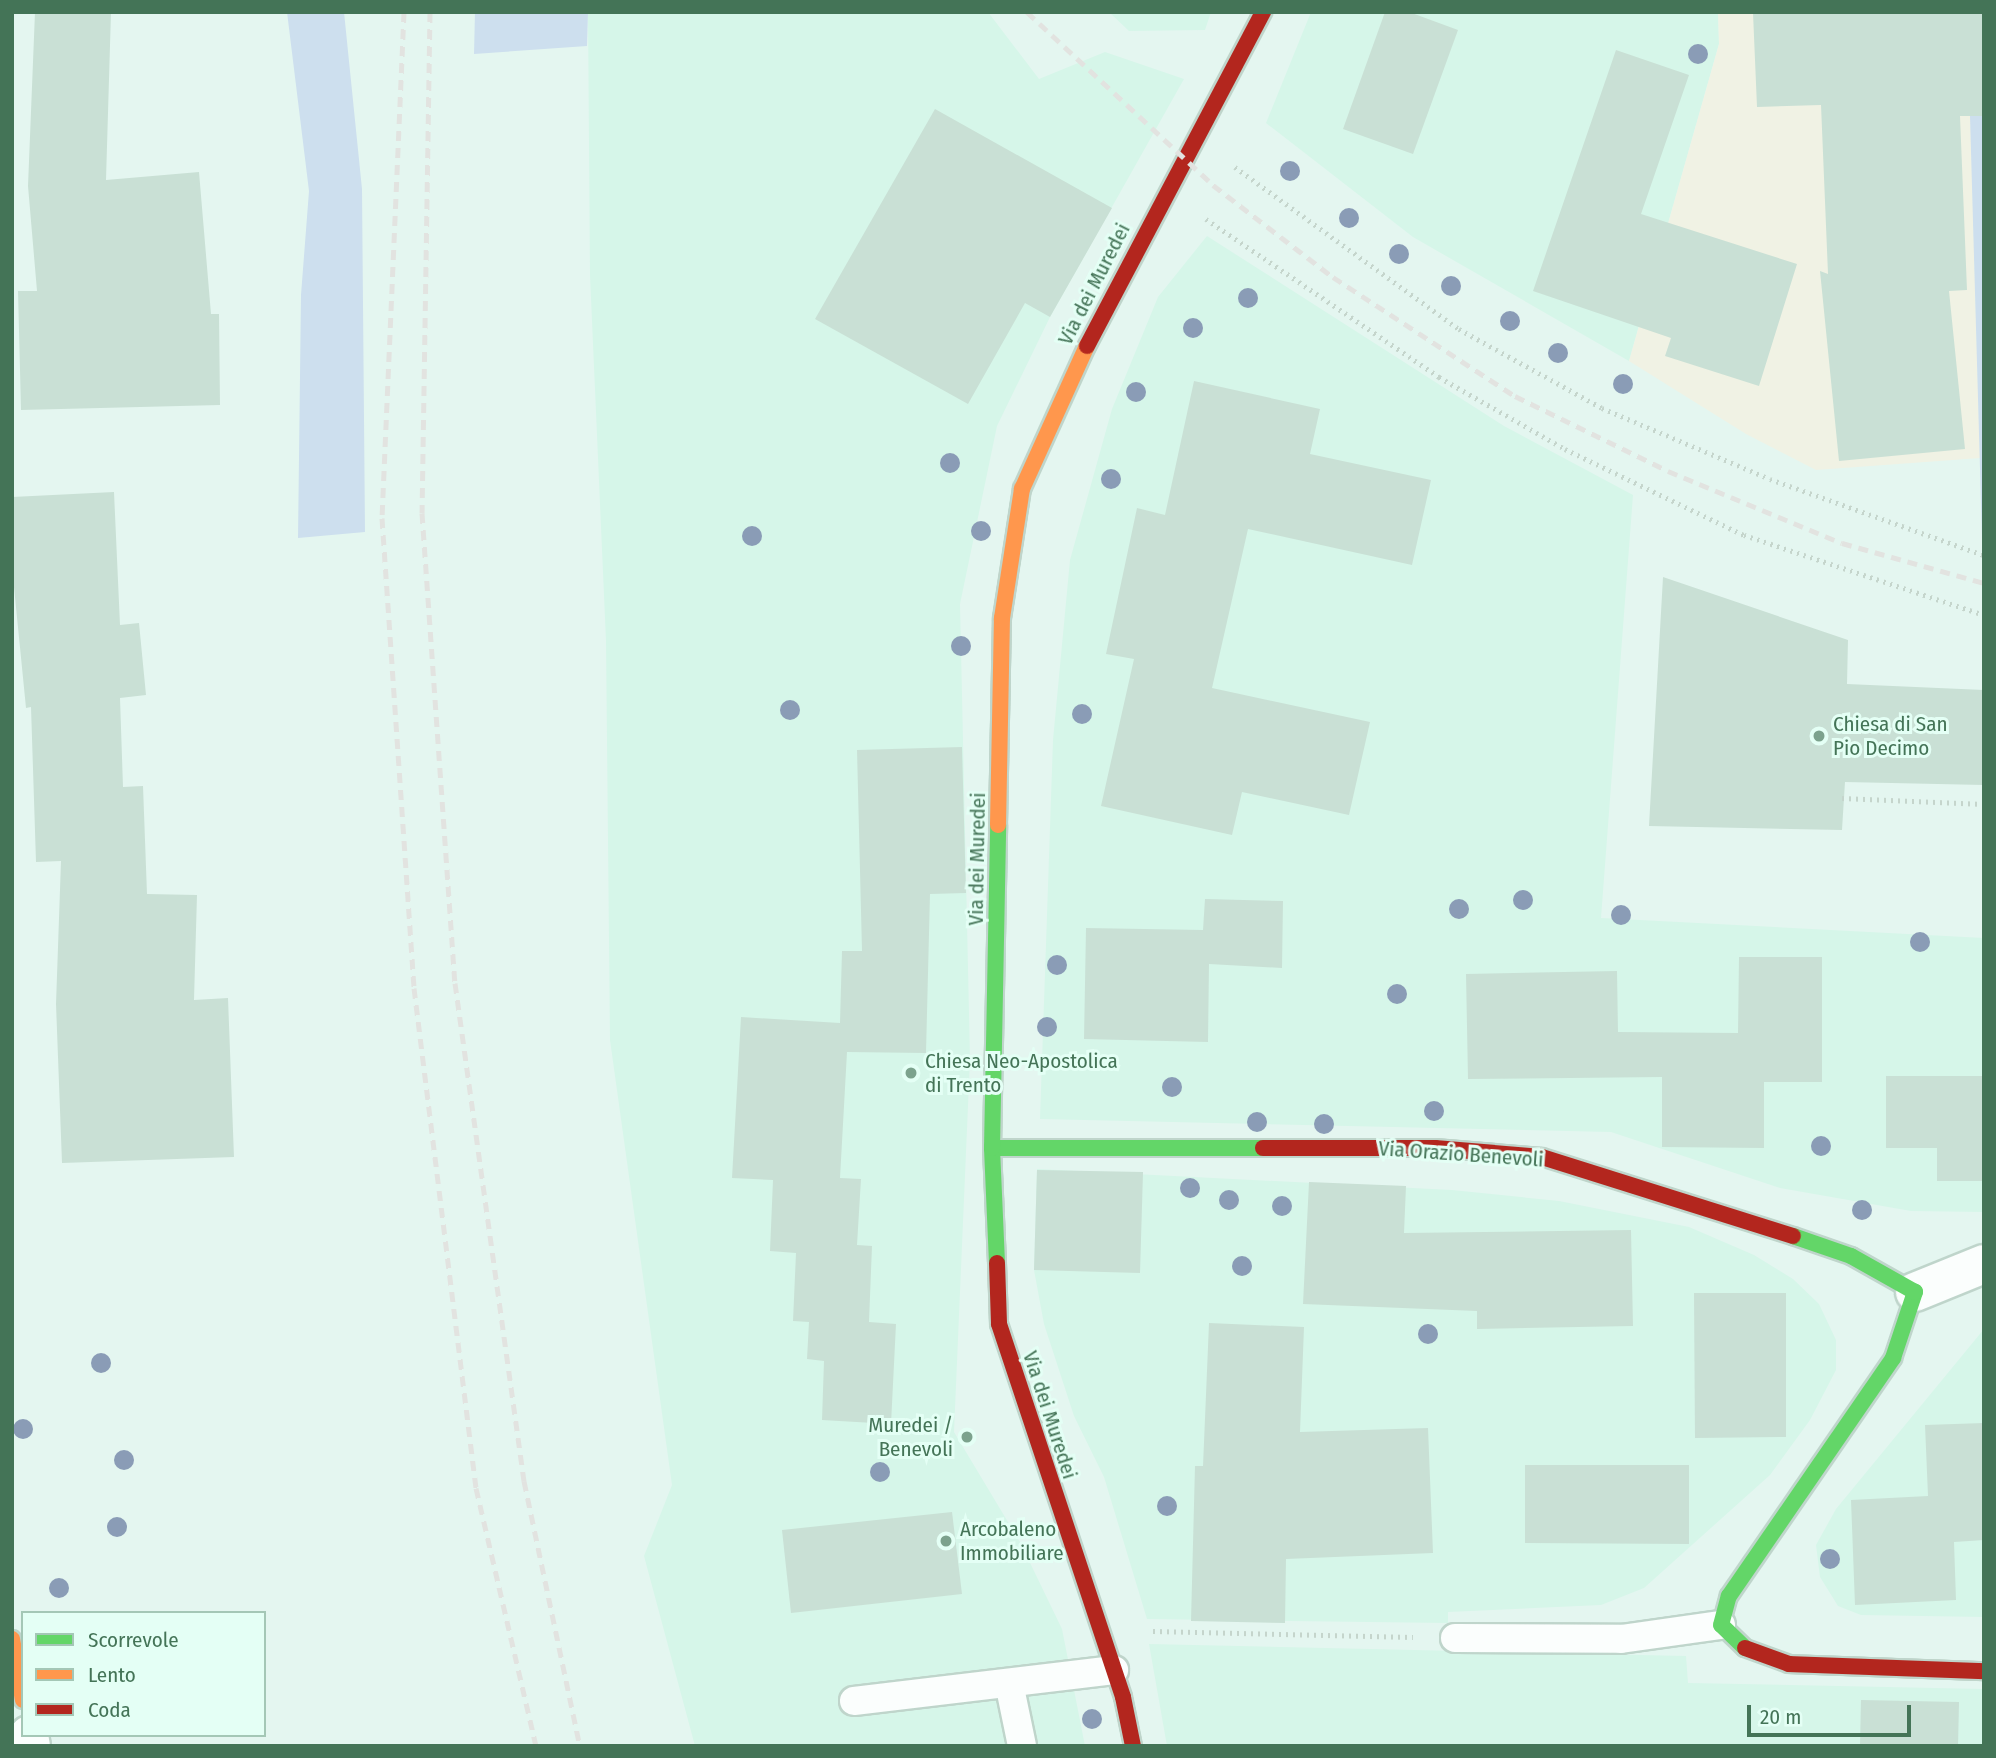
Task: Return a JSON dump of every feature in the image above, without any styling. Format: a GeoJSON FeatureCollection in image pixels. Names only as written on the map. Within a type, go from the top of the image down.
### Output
{"type":"FeatureCollection","features":[{"type":"Feature","properties":{"kind":"street","name":"Via dei Muredei"},"geometry":{"type":"LineString","coordinates":[[1133,1746],[1114,1670],[999,1324],[992,1148],[1002,618],[1022,489],[1067,384],[1263,12]]}},
{"type":"Feature","properties":{"kind":"street","name":"Via Orazio Benevoli"},"geometry":{"type":"LineString","coordinates":[[992,1148],[1435,1149],[1542,1157],[1687,1198],[1851,1256],[1915,1292]]}},
{"type":"Feature","properties":{"kind":"street"},"geometry":{"type":"LineString","coordinates":[[1984,1264],[1915,1292],[1893,1358],[1729,1596],[1721,1625],[1747,1650],[1789,1664],[1984,1671]]}},
{"type":"Feature","properties":{"kind":"street"},"geometry":{"type":"LineString","coordinates":[[12,1639],[21,1689]]}},
{"type":"Feature","properties":{"kind":"lane"},"geometry":{"type":"LineString","coordinates":[[1455,1638],[1621,1639],[1721,1625]]}},
{"type":"Feature","properties":{"kind":"lane"},"geometry":{"type":"LineString","coordinates":[[854,1701],[1114,1670]]}},
{"type":"Feature","properties":{"kind":"lane"},"geometry":{"type":"LineString","coordinates":[[1009,1683],[1022,1746]]}},
{"type":"Feature","properties":{"kind":"path"},"geometry":{"type":"LineString","coordinates":[[1227,159],[1368,268],[1529,370],[1602,408],[1770,479],[1984,555]]}},
{"type":"Feature","properties":{"kind":"path"},"geometry":{"type":"LineString","coordinates":[[1193,212],[1439,377],[1565,449],[1744,536],[1984,615]]}},
{"type":"Feature","properties":{"kind":"path"},"geometry":{"type":"LineString","coordinates":[[1842,798],[1984,804]]}},
{"type":"Feature","properties":{"kind":"path"},"geometry":{"type":"LineString","coordinates":[[1138,1631],[1455,1638]]}},
{"type":"Feature","properties":{"kind":"shaded area"},"geometry":{"type":"Polygon","coordinates":[[[287,12],[344,12],[362,189],[365,532],[298,538],[301,295],[309,191],[287,12]]]}},
{"type":"Feature","properties":{"kind":"shaded area"},"geometry":{"type":"Polygon","coordinates":[[[475,12],[588,12],[587,46],[474,54],[475,12]]]}},
{"type":"Feature","properties":{"kind":"shaded area"},"geometry":{"type":"Polygon","coordinates":[[[588,12],[988,12],[1039,79],[1105,52],[1184,79],[1050,317],[997,426],[960,604],[970,1059],[954,1432],[1020,1542],[1062,1629],[1085,1746],[695,1746],[644,1556],[672,1485],[610,1040],[606,641],[590,275],[588,12]]]}},
{"type":"Feature","properties":{"kind":"shaded area"},"geometry":{"type":"Polygon","coordinates":[[[1109,12],[1211,12],[1205,30],[1129,31],[1109,12]]]}},
{"type":"Feature","properties":{"kind":"shaded area"},"geometry":{"type":"Polygon","coordinates":[[[1311,12],[1718,12],[1719,44],[1629,361],[1413,237],[1266,123],[1311,12]]]}},
{"type":"Feature","properties":{"kind":"shaded area"},"geometry":{"type":"Polygon","coordinates":[[[1718,12],[1984,12],[1984,170],[1972,171],[1980,458],[1816,470],[1746,434],[1629,361],[1719,44],[1718,12]]]}},
{"type":"Feature","properties":{"kind":"shaded area"},"geometry":{"type":"Polygon","coordinates":[[[1970,116],[1984,116],[1984,540],[1982,539],[1970,116]]]}},
{"type":"Feature","properties":{"kind":"shaded area"},"geometry":{"type":"Polygon","coordinates":[[[1207,236],[1504,426],[1633,495],[1601,918],[1984,938],[1984,1212],[1911,1211],[1780,1188],[1611,1132],[1040,1119],[1053,740],[1070,560],[1112,409],[1158,297],[1207,236]]]}},
{"type":"Feature","properties":{"kind":"shaded area"},"geometry":{"type":"Polygon","coordinates":[[[1037,1169],[1452,1190],[1559,1201],[1689,1227],[1754,1255],[1793,1279],[1819,1304],[1836,1340],[1836,1370],[1810,1420],[1770,1475],[1644,1588],[1601,1605],[1448,1612],[1448,1623],[1147,1619],[1104,1477],[1074,1416],[1044,1324],[1034,1270],[1037,1169]]]}},
{"type":"Feature","properties":{"kind":"shaded area"},"geometry":{"type":"Polygon","coordinates":[[[1984,1329],[1984,1617],[1861,1615],[1838,1606],[1820,1577],[1816,1545],[1836,1509],[1984,1329]]]}},
{"type":"Feature","properties":{"kind":"shaded area"},"geometry":{"type":"Polygon","coordinates":[[[1149,1644],[1686,1656],[1688,1683],[1984,1689],[1984,1746],[1167,1746],[1149,1644]]]}},
{"type":"Feature","properties":{"kind":"building"},"geometry":{"type":"Polygon","coordinates":[[[35,12],[111,12],[106,180],[199,172],[211,314],[219,314],[220,405],[21,410],[18,291],[37,291],[28,186],[35,12]]]}},
{"type":"Feature","properties":{"kind":"building"},"geometry":{"type":"Polygon","coordinates":[[[1385,12],[1409,12],[1458,30],[1413,154],[1343,129],[1385,12]]]}},
{"type":"Feature","properties":{"kind":"building"},"geometry":{"type":"Polygon","coordinates":[[[1983,12],[1984,116],[1960,116],[1967,290],[1949,291],[1965,449],[1839,461],[1820,271],[1828,274],[1821,105],[1757,107],[1753,13],[1983,12]]]}},
{"type":"Feature","properties":{"kind":"building"},"geometry":{"type":"Polygon","coordinates":[[[1616,50],[1689,75],[1641,214],[1797,264],[1759,386],[1665,356],[1671,338],[1533,291],[1616,50]]]}},
{"type":"Feature","properties":{"kind":"building"},"geometry":{"type":"Polygon","coordinates":[[[935,109],[1112,208],[1050,317],[1025,303],[968,404],[815,319],[935,109]]]}},
{"type":"Feature","properties":{"kind":"building"},"geometry":{"type":"Polygon","coordinates":[[[1194,381],[1320,409],[1310,454],[1431,480],[1412,565],[1248,529],[1212,688],[1370,722],[1349,815],[1242,792],[1232,835],[1101,806],[1134,659],[1106,654],[1137,508],[1165,515],[1194,381]]]}},
{"type":"Feature","properties":{"kind":"building"},"geometry":{"type":"Polygon","coordinates":[[[114,492],[120,625],[139,623],[146,695],[120,698],[123,787],[143,786],[147,894],[197,895],[194,1000],[228,998],[234,1157],[62,1163],[56,1004],[61,861],[36,862],[31,707],[26,708],[12,567],[12,497],[114,492]]]}},
{"type":"Feature","properties":{"kind":"building","name":"Chiesa di San Pio Decimo"},"geometry":{"type":"Polygon","coordinates":[[[1663,577],[1848,640],[1847,684],[1984,690],[1984,785],[1845,782],[1842,830],[1649,826],[1663,577]]]}},
{"type":"Feature","properties":{"kind":"building"},"geometry":{"type":"Polygon","coordinates":[[[962,747],[966,893],[930,894],[926,1053],[847,1052],[840,1178],[861,1179],[857,1245],[872,1246],[869,1322],[896,1324],[891,1424],[822,1420],[824,1361],[807,1359],[809,1322],[793,1321],[796,1253],[770,1251],[773,1180],[732,1178],[741,1017],[840,1023],[842,951],[862,951],[857,750],[962,747]]]}},
{"type":"Feature","properties":{"kind":"building"},"geometry":{"type":"Polygon","coordinates":[[[1205,899],[1283,901],[1282,968],[1209,964],[1208,1042],[1084,1039],[1086,928],[1203,930],[1205,899]]]}},
{"type":"Feature","properties":{"kind":"building"},"geometry":{"type":"Polygon","coordinates":[[[1739,957],[1822,957],[1822,1082],[1764,1082],[1764,1148],[1662,1147],[1662,1077],[1468,1079],[1466,974],[1617,971],[1618,1032],[1738,1033],[1739,957]]]}},
{"type":"Feature","properties":{"kind":"building"},"geometry":{"type":"Polygon","coordinates":[[[1886,1076],[1984,1076],[1984,1181],[1937,1181],[1937,1148],[1886,1148],[1886,1076]]]}},
{"type":"Feature","properties":{"kind":"building"},"geometry":{"type":"Polygon","coordinates":[[[1037,1170],[1143,1172],[1140,1273],[1034,1270],[1037,1170]]]}},
{"type":"Feature","properties":{"kind":"building"},"geometry":{"type":"Polygon","coordinates":[[[1309,1182],[1406,1186],[1404,1233],[1631,1230],[1633,1326],[1477,1329],[1477,1311],[1303,1304],[1309,1182]]]}},
{"type":"Feature","properties":{"kind":"building"},"geometry":{"type":"Polygon","coordinates":[[[1694,1293],[1786,1293],[1786,1437],[1695,1438],[1694,1293]]]}},
{"type":"Feature","properties":{"kind":"building"},"geometry":{"type":"Polygon","coordinates":[[[1209,1323],[1304,1327],[1300,1432],[1428,1428],[1433,1553],[1286,1559],[1285,1623],[1191,1621],[1195,1466],[1203,1466],[1209,1323]]]}},
{"type":"Feature","properties":{"kind":"building"},"geometry":{"type":"Polygon","coordinates":[[[1984,1423],[1984,1540],[1954,1542],[1956,1600],[1855,1605],[1851,1500],[1928,1496],[1925,1425],[1984,1423]]]}},
{"type":"Feature","properties":{"kind":"building"},"geometry":{"type":"Polygon","coordinates":[[[1525,1465],[1689,1465],[1689,1544],[1525,1543],[1525,1465]]]}},
{"type":"Feature","properties":{"kind":"building"},"geometry":{"type":"Polygon","coordinates":[[[952,1512],[962,1594],[791,1613],[782,1530],[952,1512]]]}},
{"type":"Feature","properties":{"kind":"building"},"geometry":{"type":"Polygon","coordinates":[[[1861,1700],[1959,1702],[1958,1746],[1860,1746],[1861,1700]]]}},
{"type":"Feature","properties":{"kind":"railway"},"geometry":{"type":"LineString","coordinates":[[404,12],[382,518],[414,988],[476,1488],[536,1746]]}},
{"type":"Feature","properties":{"kind":"railway"},"geometry":{"type":"LineString","coordinates":[[430,12],[422,513],[455,983],[524,1481],[580,1746]]}},
{"type":"Feature","properties":{"kind":"railway"},"geometry":{"type":"LineString","coordinates":[[1027,12],[1213,185],[1333,277],[1515,396],[1668,471],[1842,543],[1984,583]]}},
{"type":"Feature","properties":{"kind":"traffic: fast"},"geometry":{"type":"LineString","coordinates":[[997,1263],[992,1148],[998,825]]}},
{"type":"Feature","properties":{"kind":"traffic: fast"},"geometry":{"type":"LineString","coordinates":[[992,1148],[1263,1148]]}},
{"type":"Feature","properties":{"kind":"traffic: fast"},"geometry":{"type":"LineString","coordinates":[[1745,1648],[1721,1625],[1729,1596],[1893,1358],[1915,1292],[1851,1256],[1793,1236]]}},
{"type":"Feature","properties":{"kind":"traffic: slow"},"geometry":{"type":"LineString","coordinates":[[998,825],[1002,618],[1022,489],[1087,346]]}},
{"type":"Feature","properties":{"kind":"traffic: slow"},"geometry":{"type":"LineString","coordinates":[[12,1639],[21,1689]]}},
{"type":"Feature","properties":{"kind":"traffic: jam"},"geometry":{"type":"LineString","coordinates":[[1087,346],[1263,12]]}},
{"type":"Feature","properties":{"kind":"traffic: jam"},"geometry":{"type":"LineString","coordinates":[[1263,1148],[1435,1148],[1542,1157],[1793,1236]]}},
{"type":"Feature","properties":{"kind":"traffic: jam"},"geometry":{"type":"LineString","coordinates":[[997,1263],[999,1324],[1123,1697],[1133,1746]]}},
{"type":"Feature","properties":{"kind":"traffic: jam"},"geometry":{"type":"LineString","coordinates":[[1745,1648],[1789,1664],[1984,1671]]}},
{"type":"Feature","properties":{"kind":"place","name":"Chiesa di San Pio Decimo"},"geometry":{"type":"Point","coordinates":[1819,736]}},
{"type":"Feature","properties":{"kind":"place","name":"Chiesa Neo-Apostolica di Trento"},"geometry":{"type":"Point","coordinates":[911,1073]}},
{"type":"Feature","properties":{"kind":"place","name":"Muredei / Benevoli"},"geometry":{"type":"Point","coordinates":[967,1437]}},
{"type":"Feature","properties":{"kind":"place","name":"Arcobaleno Immobiliare"},"geometry":{"type":"Point","coordinates":[946,1541]}}]}
